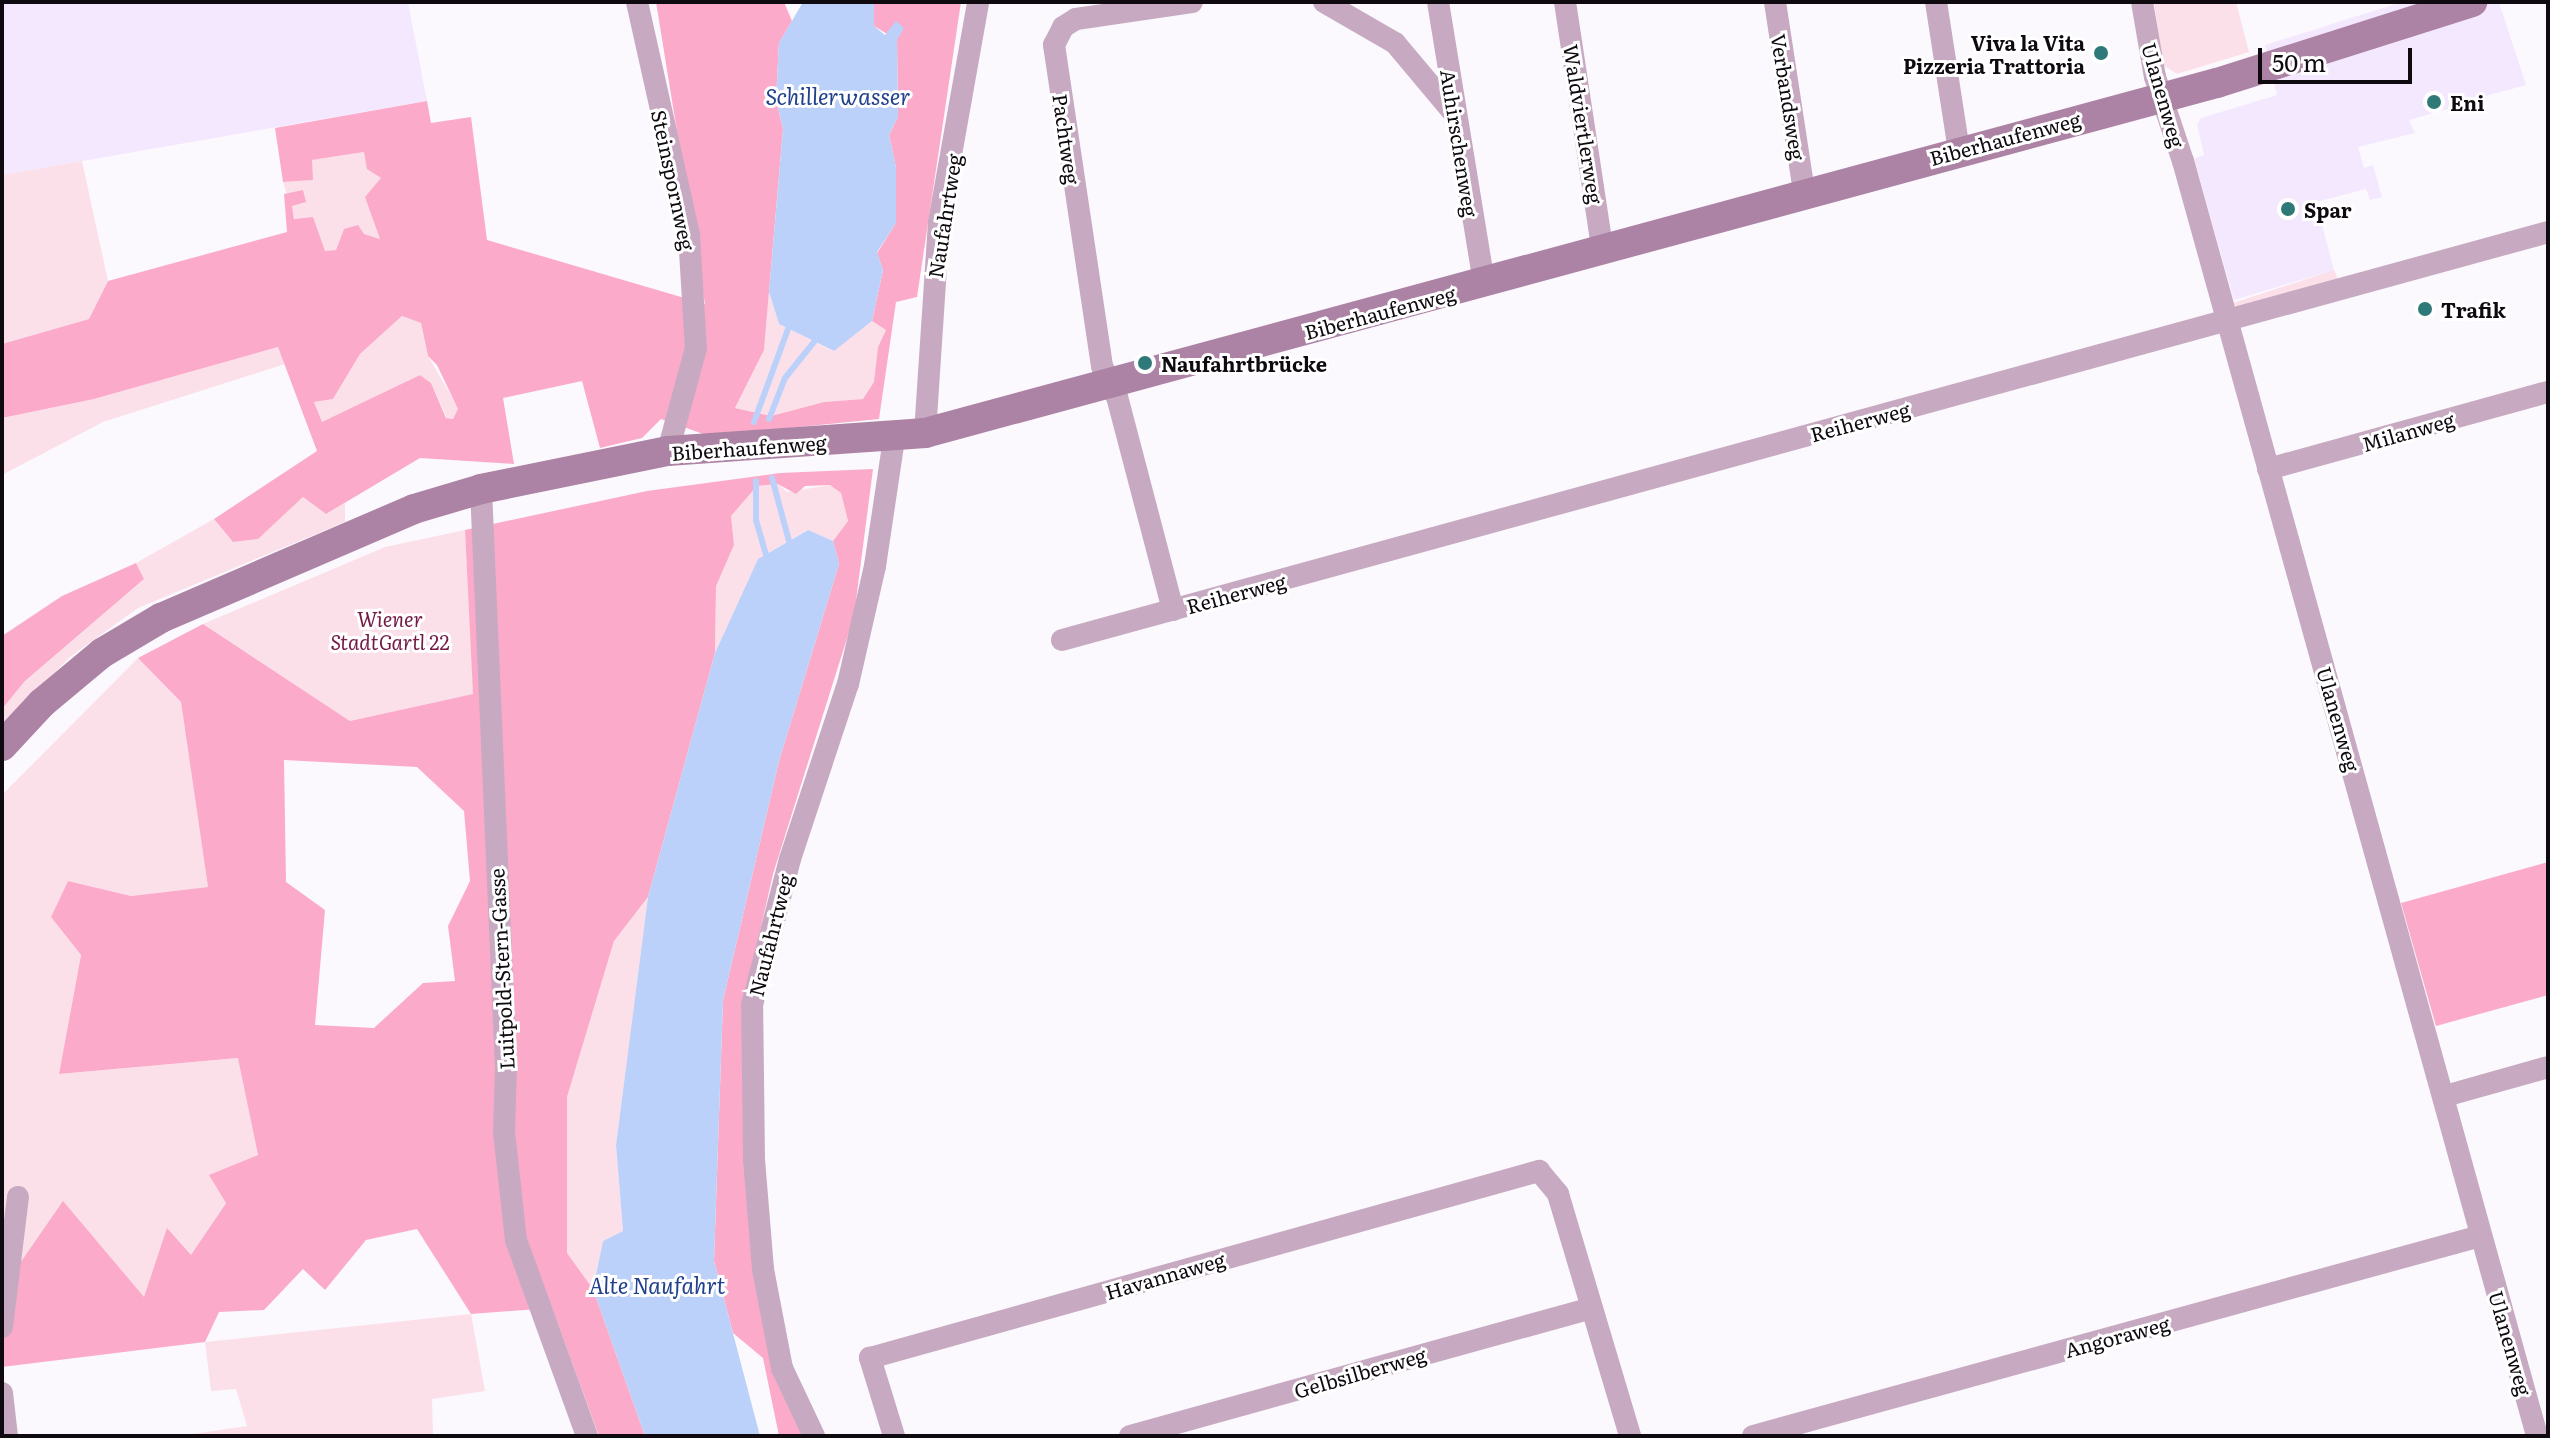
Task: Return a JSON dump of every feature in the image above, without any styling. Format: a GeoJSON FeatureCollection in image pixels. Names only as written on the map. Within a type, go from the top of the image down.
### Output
{"type":"FeatureCollection","features":[{"type":"Feature","properties":{"kind":"main road","name":"Biberhaufenweg"},"geometry":{"type":"LineString","coordinates":[[2,746],[42,703],[102,653],[161,618],[362,528],[481,489],[668,451],[894,439],[925,433],[1484,284],[1602,247],[1804,191],[2165,97],[2472,2]]}},
{"type":"Feature","properties":{"kind":"street","name":"Steinspornweg"},"geometry":{"type":"LineString","coordinates":[[637,2],[689,235],[696,348],[668,451]]}},
{"type":"Feature","properties":{"kind":"street","name":"Naufahrtweg"},"geometry":{"type":"LineString","coordinates":[[925,433],[939,222],[978,2]]}},
{"type":"Feature","properties":{"kind":"street","name":"Pachtweg"},"geometry":{"type":"LineString","coordinates":[[1110,384],[1100,358],[1054,45],[1063,27],[1076,19],[1153,5],[1192,2]]}},
{"type":"Feature","properties":{"kind":"street"},"geometry":{"type":"LineString","coordinates":[[1324,2],[1395,43],[1454,113]]}},
{"type":"Feature","properties":{"kind":"street","name":"Auhirschenweg"},"geometry":{"type":"LineString","coordinates":[[1438,2],[1484,284]]}},
{"type":"Feature","properties":{"kind":"street","name":"Waldviertlerweg"},"geometry":{"type":"LineString","coordinates":[[1565,2],[1602,247]]}},
{"type":"Feature","properties":{"kind":"street","name":"Verbandsweg"},"geometry":{"type":"LineString","coordinates":[[1775,2],[1804,191]]}},
{"type":"Feature","properties":{"kind":"street"},"geometry":{"type":"LineString","coordinates":[[1936,2],[1959,151]]}},
{"type":"Feature","properties":{"kind":"street","name":"Ulanenweg"},"geometry":{"type":"LineString","coordinates":[[2142,2],[2155,77],[2165,97],[2537,1436]]}},
{"type":"Feature","properties":{"kind":"street","name":"Reiherweg"},"geometry":{"type":"LineString","coordinates":[[1062,640],[2548,232]]}},
{"type":"Feature","properties":{"kind":"street","name":"Reiherweg"},"geometry":{"type":"LineString","coordinates":[[1110,384],[1173,610]]}},
{"type":"Feature","properties":{"kind":"street","name":"Milanweg"},"geometry":{"type":"LineString","coordinates":[[2268,469],[2548,392]]}},
{"type":"Feature","properties":{"kind":"street","name":"Naufahrtweg"},"geometry":{"type":"LineString","coordinates":[[814,1436],[782,1368],[763,1269],[754,1159],[752,1005],[790,859],[848,684],[875,566],[894,439]]}},
{"type":"Feature","properties":{"kind":"street","name":"Luitpold-Stern-Gasse"},"geometry":{"type":"LineString","coordinates":[[481,489],[506,1068],[504,1132],[516,1240],[587,1436]]}},
{"type":"Feature","properties":{"kind":"street"},"geometry":{"type":"LineString","coordinates":[[2445,1096],[2548,1067]]}},
{"type":"Feature","properties":{"kind":"street","name":"Havannaweg"},"geometry":{"type":"LineString","coordinates":[[894,1436],[870,1358],[1539,1171],[1558,1194],[1590,1308]]}},
{"type":"Feature","properties":{"kind":"street"},"geometry":{"type":"LineString","coordinates":[[2,1327],[18,1197]]}},
{"type":"Feature","properties":{"kind":"street","name":"Angoraweg"},"geometry":{"type":"LineString","coordinates":[[1753,1436],[2480,1236]]}},
{"type":"Feature","properties":{"kind":"street"},"geometry":{"type":"LineString","coordinates":[[1590,1308],[1630,1436]]}},
{"type":"Feature","properties":{"kind":"street","name":"Gelbsilberweg"},"geometry":{"type":"LineString","coordinates":[[1130,1436],[1590,1308]]}},
{"type":"Feature","properties":{"kind":"street"},"geometry":{"type":"LineString","coordinates":[[2,1393],[7,1436]]}},
{"type":"Feature","properties":{"kind":"shaded area"},"geometry":{"type":"Polygon","coordinates":[[[2,2],[408,2],[427,101],[2,175],[2,2]]]}},
{"type":"Feature","properties":{"kind":"shaded area"},"geometry":{"type":"Polygon","coordinates":[[[656,2],[784,2],[792,21],[779,43],[776,99],[783,129],[764,350],[735,408],[771,416],[824,402],[863,399],[874,382],[878,347],[886,330],[872,321],[883,270],[877,253],[896,223],[896,167],[889,135],[898,117],[897,40],[874,26],[874,2],[961,2],[917,297],[896,302],[879,419],[709,436],[661,419],[642,438],[600,448],[582,381],[503,398],[514,464],[420,458],[326,514],[303,497],[258,539],[233,542],[214,519],[317,451],[278,347],[94,399],[2,418],[2,344],[89,319],[108,281],[287,232],[284,194],[303,190],[306,202],[292,206],[294,219],[313,217],[325,251],[336,250],[344,229],[358,225],[364,234],[380,239],[365,197],[381,178],[367,169],[364,152],[312,160],[313,180],[283,182],[275,128],[427,101],[431,123],[471,117],[487,240],[705,304],[656,2]],[[402,316],[360,354],[333,399],[314,402],[322,422],[420,375],[431,383],[446,418],[453,419],[458,409],[437,365],[428,356],[421,323],[402,316]]]}},
{"type":"Feature","properties":{"kind":"shaded area"},"geometry":{"type":"Polygon","coordinates":[[[2402,2],[2499,2],[2526,85],[2482,97],[2485,109],[2469,114],[2465,104],[2409,120],[2415,133],[2358,147],[2364,168],[2373,165],[2382,197],[2370,200],[2366,189],[2316,202],[2334,270],[2234,300],[2194,159],[2204,155],[2197,125],[2201,118],[2277,95],[2265,45],[2402,2]]]}},
{"type":"Feature","properties":{"kind":"shaded area"},"geometry":{"type":"Polygon","coordinates":[[[873,469],[854,616],[773,874],[743,1007],[749,1163],[807,1436],[779,1436],[763,1358],[733,1333],[714,1261],[723,1000],[779,761],[839,564],[833,541],[848,521],[841,493],[830,485],[805,486],[796,494],[778,484],[757,486],[731,516],[734,545],[716,586],[715,653],[648,897],[614,941],[567,1097],[567,1253],[593,1289],[645,1436],[599,1436],[552,1308],[471,1314],[417,1229],[366,1240],[325,1290],[303,1269],[264,1310],[219,1312],[205,1342],[2,1367],[2,1273],[18,1266],[63,1201],[144,1297],[167,1228],[191,1255],[226,1203],[209,1175],[258,1155],[238,1058],[59,1074],[81,955],[51,917],[68,881],[131,896],[208,887],[181,702],[138,658],[203,624],[350,721],[473,694],[465,530],[647,491],[780,473],[873,469]],[[284,760],[286,882],[325,910],[315,1025],[374,1028],[423,983],[455,981],[448,926],[470,881],[464,811],[417,767],[284,760]]]}},
{"type":"Feature","properties":{"kind":"shaded area"},"geometry":{"type":"Polygon","coordinates":[[[136,563],[144,579],[25,681],[2,709],[2,636],[62,596],[136,563]]]}},
{"type":"Feature","properties":{"kind":"shaded area"},"geometry":{"type":"Polygon","coordinates":[[[2548,862],[2548,995],[2436,1026],[2401,903],[2548,862]]]}},
{"type":"Feature","properties":{"kind":"green space"},"geometry":{"type":"Polygon","coordinates":[[[2154,2],[2236,2],[2249,52],[2177,74],[2163,65],[2154,2]]]}},
{"type":"Feature","properties":{"kind":"green space"},"geometry":{"type":"Polygon","coordinates":[[[364,152],[381,178],[381,239],[344,229],[336,250],[325,252],[313,218],[295,219],[283,182],[312,180],[312,160],[364,152]]]}},
{"type":"Feature","properties":{"kind":"green space"},"geometry":{"type":"Polygon","coordinates":[[[82,161],[108,281],[89,319],[2,344],[2,175],[82,161]]]}},
{"type":"Feature","properties":{"kind":"green space"},"geometry":{"type":"Polygon","coordinates":[[[2334,270],[2339,282],[2239,309],[2233,303],[2334,270]]]}},
{"type":"Feature","properties":{"kind":"green space"},"geometry":{"type":"Polygon","coordinates":[[[769,292],[779,324],[833,351],[872,321],[886,330],[878,347],[875,382],[863,399],[824,402],[771,416],[735,408],[764,350],[769,292]]]}},
{"type":"Feature","properties":{"kind":"green space"},"geometry":{"type":"Polygon","coordinates":[[[402,316],[421,323],[428,356],[459,409],[453,419],[447,418],[431,383],[420,375],[322,423],[314,402],[333,399],[360,354],[402,316]]]}},
{"type":"Feature","properties":{"kind":"green space"},"geometry":{"type":"Polygon","coordinates":[[[278,347],[285,364],[103,422],[2,475],[2,418],[94,399],[278,347]]]}},
{"type":"Feature","properties":{"kind":"green space"},"geometry":{"type":"Polygon","coordinates":[[[779,484],[787,492],[830,485],[841,493],[848,521],[833,541],[807,530],[758,559],[715,653],[716,585],[734,545],[731,516],[757,486],[779,484]]]}},
{"type":"Feature","properties":{"kind":"green space"},"geometry":{"type":"Polygon","coordinates":[[[303,497],[326,514],[345,503],[345,522],[138,608],[70,657],[2,727],[2,709],[25,681],[144,579],[136,563],[214,519],[233,542],[257,539],[303,497]]]}},
{"type":"Feature","properties":{"kind":"green space","name":"Wiener StadtGartl 22"},"geometry":{"type":"Polygon","coordinates":[[[465,530],[474,694],[350,721],[203,624],[385,547],[465,530]]]}},
{"type":"Feature","properties":{"kind":"green space"},"geometry":{"type":"Polygon","coordinates":[[[138,658],[181,702],[208,887],[131,896],[68,881],[51,917],[81,955],[59,1074],[239,1058],[258,1155],[210,1175],[226,1202],[191,1256],[168,1229],[144,1298],[18,1266],[2,1273],[2,795],[138,658]]]}},
{"type":"Feature","properties":{"kind":"green space"},"geometry":{"type":"Polygon","coordinates":[[[648,897],[616,1145],[623,1231],[603,1241],[593,1289],[567,1253],[567,1097],[614,941],[648,897]]]}},
{"type":"Feature","properties":{"kind":"green space"},"geometry":{"type":"Polygon","coordinates":[[[471,1314],[485,1391],[432,1399],[433,1436],[179,1436],[247,1426],[236,1389],[211,1391],[205,1342],[471,1314]]]}},
{"type":"Feature","properties":{"kind":"water","name":"Schillerwasser"},"geometry":{"type":"Polygon","coordinates":[[[803,2],[874,2],[874,26],[885,35],[896,21],[904,28],[897,40],[898,117],[889,135],[896,167],[896,223],[877,252],[883,270],[872,321],[834,351],[779,324],[769,292],[783,129],[776,99],[779,43],[803,2]]]}},
{"type":"Feature","properties":{"kind":"water","name":"Alte Naufahrt"},"geometry":{"type":"Polygon","coordinates":[[[808,530],[833,541],[839,564],[779,761],[723,1000],[714,1261],[760,1436],[645,1436],[593,1289],[603,1241],[623,1231],[616,1145],[648,897],[715,653],[758,559],[808,530]]]}},
{"type":"Feature","properties":{"kind":"waterway"},"geometry":{"type":"LineString","coordinates":[[754,422],[788,329]]}},
{"type":"Feature","properties":{"kind":"waterway"},"geometry":{"type":"LineString","coordinates":[[769,419],[785,378],[814,342]]}},
{"type":"Feature","properties":{"kind":"waterway"},"geometry":{"type":"LineString","coordinates":[[772,478],[789,541]]}},
{"type":"Feature","properties":{"kind":"waterway"},"geometry":{"type":"LineString","coordinates":[[756,481],[756,520],[766,554]]}},
{"type":"Feature","properties":{"kind":"place","name":"Viva la Vita Pizzeria Trattoria"},"geometry":{"type":"Point","coordinates":[2101,53]}},
{"type":"Feature","properties":{"kind":"place","name":"Eni"},"geometry":{"type":"Point","coordinates":[2434,102]}},
{"type":"Feature","properties":{"kind":"place","name":"Spar"},"geometry":{"type":"Point","coordinates":[2288,209]}},
{"type":"Feature","properties":{"kind":"place","name":"Trafik"},"geometry":{"type":"Point","coordinates":[2425,309]}},
{"type":"Feature","properties":{"kind":"place","name":"Naufahrtbrücke"},"geometry":{"type":"Point","coordinates":[1145,363]}}]}
